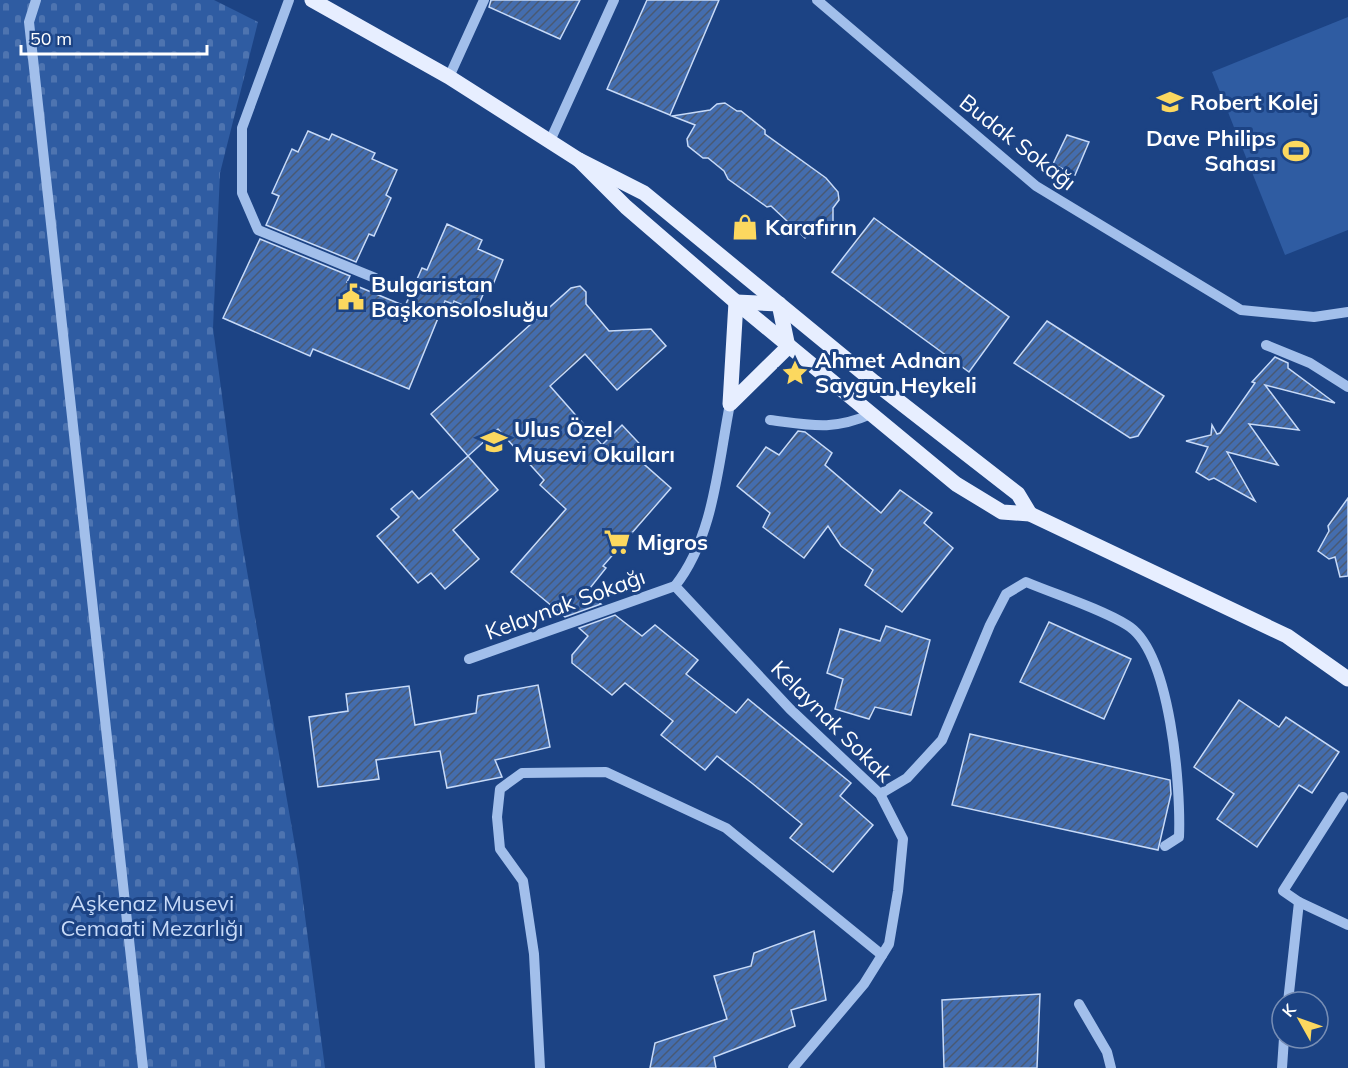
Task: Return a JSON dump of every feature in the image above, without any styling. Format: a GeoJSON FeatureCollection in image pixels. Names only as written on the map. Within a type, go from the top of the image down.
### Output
{"type":"FeatureCollection","features":[{"type":"Feature","properties":{"kind":"main road"},"geometry":{"type":"LineString","coordinates":[[312,0],[449,77],[579,160],[644,193],[779,304],[1018,494],[1030,514]]}},
{"type":"Feature","properties":{"kind":"main road"},"geometry":{"type":"LineString","coordinates":[[579,160],[626,207],[736,303],[956,484],[1002,512],[1030,514],[1287,636],[1348,679]]}},
{"type":"Feature","properties":{"kind":"main road"},"geometry":{"type":"LineString","coordinates":[[736,303],[779,304]]}},
{"type":"Feature","properties":{"kind":"main road"},"geometry":{"type":"LineString","coordinates":[[730,404],[736,303]]}},
{"type":"Feature","properties":{"kind":"main road"},"geometry":{"type":"LineString","coordinates":[[779,304],[788,347]]}},
{"type":"Feature","properties":{"kind":"main road"},"geometry":{"type":"LineString","coordinates":[[730,404],[788,347]]}},
{"type":"Feature","properties":{"kind":"street"},"geometry":{"type":"LineString","coordinates":[[36,0],[29,22],[142,1068]]}},
{"type":"Feature","properties":{"kind":"street"},"geometry":{"type":"LineString","coordinates":[[289,0],[242,128],[242,193],[258,230],[375,278]]}},
{"type":"Feature","properties":{"kind":"street"},"geometry":{"type":"LineString","coordinates":[[449,77],[484,0]]}},
{"type":"Feature","properties":{"kind":"street"},"geometry":{"type":"LineString","coordinates":[[550,141],[614,0]]}},
{"type":"Feature","properties":{"kind":"street","name":"Budak Sokağı"},"geometry":{"type":"LineString","coordinates":[[817,0],[1036,186],[1241,310],[1314,317],[1348,312]]}},
{"type":"Feature","properties":{"kind":"street"},"geometry":{"type":"LineString","coordinates":[[1266,345],[1310,363],[1348,387]]}},
{"type":"Feature","properties":{"kind":"street"},"geometry":{"type":"LineString","coordinates":[[675,586],[686,572],[696,551],[711,501],[730,404]]}},
{"type":"Feature","properties":{"kind":"street"},"geometry":{"type":"LineString","coordinates":[[770,420],[828,427],[847,424],[871,414]]}},
{"type":"Feature","properties":{"kind":"street"},"geometry":{"type":"LineString","coordinates":[[880,794],[908,778],[942,740],[990,625],[1006,594],[1026,582],[1128,626],[1146,643],[1162,684],[1178,778],[1179,837],[1165,846]]}},
{"type":"Feature","properties":{"kind":"street","name":"Kelaynak Sokağı"},"geometry":{"type":"LineString","coordinates":[[470,659],[675,586]]}},
{"type":"Feature","properties":{"kind":"street","name":"Kelaynak Sokak"},"geometry":{"type":"LineString","coordinates":[[675,586],[790,709],[880,794],[903,839],[889,944],[864,984],[794,1068]]}},
{"type":"Feature","properties":{"kind":"street"},"geometry":{"type":"LineString","coordinates":[[540,1068],[534,954],[523,882],[501,849],[497,817],[500,789],[522,773],[606,772],[726,828],[882,955]]}},
{"type":"Feature","properties":{"kind":"street"},"geometry":{"type":"LineString","coordinates":[[1343,797],[1283,891],[1299,902],[1348,926]]}},
{"type":"Feature","properties":{"kind":"street"},"geometry":{"type":"LineString","coordinates":[[1289,990],[1299,902]]}},
{"type":"Feature","properties":{"kind":"street"},"geometry":{"type":"LineString","coordinates":[[1079,1004],[1107,1052],[1111,1068]]}},
{"type":"Feature","properties":{"kind":"street"},"geometry":{"type":"LineString","coordinates":[[1282,1068],[1283,1050]]}},
{"type":"Feature","properties":{"kind":"green space","name":"Aşkenaz Musevi Cemaati Mezarlığı"},"geometry":{"type":"Polygon","coordinates":[[[0,0],[214,0],[258,22],[220,173],[213,328],[240,531],[298,863],[325,1068],[0,1068],[0,0]]]}},
{"type":"Feature","properties":{"kind":"green space","name":"Dave Philips Sahası"},"geometry":{"type":"Polygon","coordinates":[[[1348,17],[1348,230],[1285,255],[1212,72],[1348,17]]]}},
{"type":"Feature","properties":{"kind":"building"},"geometry":{"type":"Polygon","coordinates":[[[491,0],[580,0],[560,39],[489,7],[491,0]]]}},
{"type":"Feature","properties":{"kind":"building"},"geometry":{"type":"Polygon","coordinates":[[[647,0],[719,0],[670,115],[607,89],[647,0]]]}},
{"type":"Feature","properties":{"kind":"building"},"geometry":{"type":"Polygon","coordinates":[[[725,103],[741,111],[765,130],[765,134],[826,178],[838,192],[839,200],[833,208],[833,229],[816,228],[805,238],[771,206],[767,207],[728,179],[724,171],[688,146],[687,139],[695,125],[672,116],[710,110],[717,104],[725,103]]]}},
{"type":"Feature","properties":{"kind":"building"},"geometry":{"type":"Polygon","coordinates":[[[308,131],[329,140],[332,134],[375,153],[372,159],[397,170],[386,195],[391,198],[374,236],[369,234],[356,262],[266,225],[279,196],[272,193],[292,149],[298,152],[308,131]]]}},
{"type":"Feature","properties":{"kind":"building"},"geometry":{"type":"Polygon","coordinates":[[[1067,135],[1089,142],[1075,175],[1053,164],[1067,135]]]}},
{"type":"Feature","properties":{"kind":"building"},"geometry":{"type":"Polygon","coordinates":[[[874,218],[1009,317],[969,372],[832,272],[874,218]]]}},
{"type":"Feature","properties":{"kind":"building"},"geometry":{"type":"Polygon","coordinates":[[[447,224],[482,240],[478,249],[503,260],[492,287],[487,285],[476,311],[454,301],[453,304],[445,301],[409,389],[313,349],[310,356],[223,318],[260,239],[350,276],[347,282],[405,306],[422,268],[427,270],[447,224]]]}},
{"type":"Feature","properties":{"kind":"building"},"geometry":{"type":"Polygon","coordinates":[[[580,286],[586,292],[586,304],[609,331],[651,329],[666,346],[617,390],[585,354],[550,386],[602,445],[622,425],[651,456],[645,465],[671,488],[603,566],[606,568],[586,593],[601,604],[565,617],[511,572],[566,509],[540,485],[544,480],[498,429],[468,456],[431,414],[571,288],[580,286]]]}},
{"type":"Feature","properties":{"kind":"building"},"geometry":{"type":"Polygon","coordinates":[[[1047,321],[1164,396],[1138,436],[1130,438],[1014,363],[1047,321]]]}},
{"type":"Feature","properties":{"kind":"building"},"geometry":{"type":"Polygon","coordinates":[[[1275,357],[1288,363],[1288,368],[1335,403],[1265,385],[1299,430],[1249,424],[1278,465],[1227,452],[1255,501],[1214,478],[1209,480],[1196,472],[1208,447],[1186,441],[1211,435],[1212,425],[1217,434],[1220,433],[1255,383],[1252,382],[1275,357]]]}},
{"type":"Feature","properties":{"kind":"building"},"geometry":{"type":"Polygon","coordinates":[[[798,431],[805,432],[832,453],[825,465],[881,513],[900,490],[932,513],[924,523],[953,548],[902,612],[865,585],[873,570],[841,546],[828,526],[804,558],[763,527],[770,513],[737,486],[766,447],[779,455],[798,431]]]}},
{"type":"Feature","properties":{"kind":"building"},"geometry":{"type":"Polygon","coordinates":[[[468,456],[498,490],[453,530],[479,559],[445,589],[431,573],[418,583],[377,536],[399,517],[391,509],[412,491],[419,499],[468,456]]]}},
{"type":"Feature","properties":{"kind":"building"},"geometry":{"type":"Polygon","coordinates":[[[1348,498],[1348,576],[1340,577],[1335,557],[1329,559],[1318,551],[1329,531],[1328,526],[1348,498]]]}},
{"type":"Feature","properties":{"kind":"building"},"geometry":{"type":"Polygon","coordinates":[[[615,615],[642,636],[655,625],[698,660],[686,674],[736,713],[748,699],[851,783],[840,796],[873,825],[833,872],[790,838],[802,824],[753,784],[717,756],[705,770],[661,735],[673,721],[625,683],[612,695],[572,663],[572,655],[588,636],[579,628],[615,615]]]}},
{"type":"Feature","properties":{"kind":"building"},"geometry":{"type":"Polygon","coordinates":[[[1049,622],[1131,659],[1104,719],[1020,682],[1049,622]]]}},
{"type":"Feature","properties":{"kind":"building"},"geometry":{"type":"Polygon","coordinates":[[[886,626],[930,640],[911,715],[875,707],[869,719],[835,709],[843,679],[827,673],[840,629],[880,641],[886,626]]]}},
{"type":"Feature","properties":{"kind":"building"},"geometry":{"type":"Polygon","coordinates":[[[538,685],[550,747],[495,760],[502,777],[447,788],[440,751],[376,760],[379,779],[318,787],[309,717],[348,711],[346,694],[409,686],[415,725],[476,713],[478,696],[538,685]]]}},
{"type":"Feature","properties":{"kind":"building"},"geometry":{"type":"Polygon","coordinates":[[[1239,700],[1279,727],[1286,717],[1339,752],[1312,793],[1299,785],[1257,847],[1217,819],[1234,794],[1194,767],[1239,700]]]}},
{"type":"Feature","properties":{"kind":"building"},"geometry":{"type":"Polygon","coordinates":[[[970,734],[1170,780],[1171,794],[1158,850],[952,805],[970,734]]]}},
{"type":"Feature","properties":{"kind":"building"},"geometry":{"type":"Polygon","coordinates":[[[814,931],[826,1000],[791,1010],[795,1026],[714,1057],[716,1068],[650,1068],[655,1043],[727,1019],[714,976],[751,966],[754,953],[814,931]]]}},
{"type":"Feature","properties":{"kind":"building"},"geometry":{"type":"Polygon","coordinates":[[[1040,994],[1037,1068],[944,1068],[942,1000],[1040,994]]]}},
{"type":"Feature","properties":{"kind":"place","name":"Robert Kolej"},"geometry":{"type":"Point","coordinates":[1170,102]}},
{"type":"Feature","properties":{"kind":"place","name":"Dave Philips Sahası"},"geometry":{"type":"Point","coordinates":[1296,151]}},
{"type":"Feature","properties":{"kind":"place","name":"Karafırın"},"geometry":{"type":"Point","coordinates":[745,227]}},
{"type":"Feature","properties":{"kind":"place","name":"Bulgaristan Başkonsolosluğu"},"geometry":{"type":"Point","coordinates":[351,297]}},
{"type":"Feature","properties":{"kind":"place","name":"Ahmet Adnan Saygun Heykeli"},"geometry":{"type":"Point","coordinates":[795,373]}},
{"type":"Feature","properties":{"kind":"place","name":"Ulus Özel Musevi Okulları"},"geometry":{"type":"Point","coordinates":[494,442]}},
{"type":"Feature","properties":{"kind":"place","name":"Migros"},"geometry":{"type":"Point","coordinates":[617,542]}}]}
